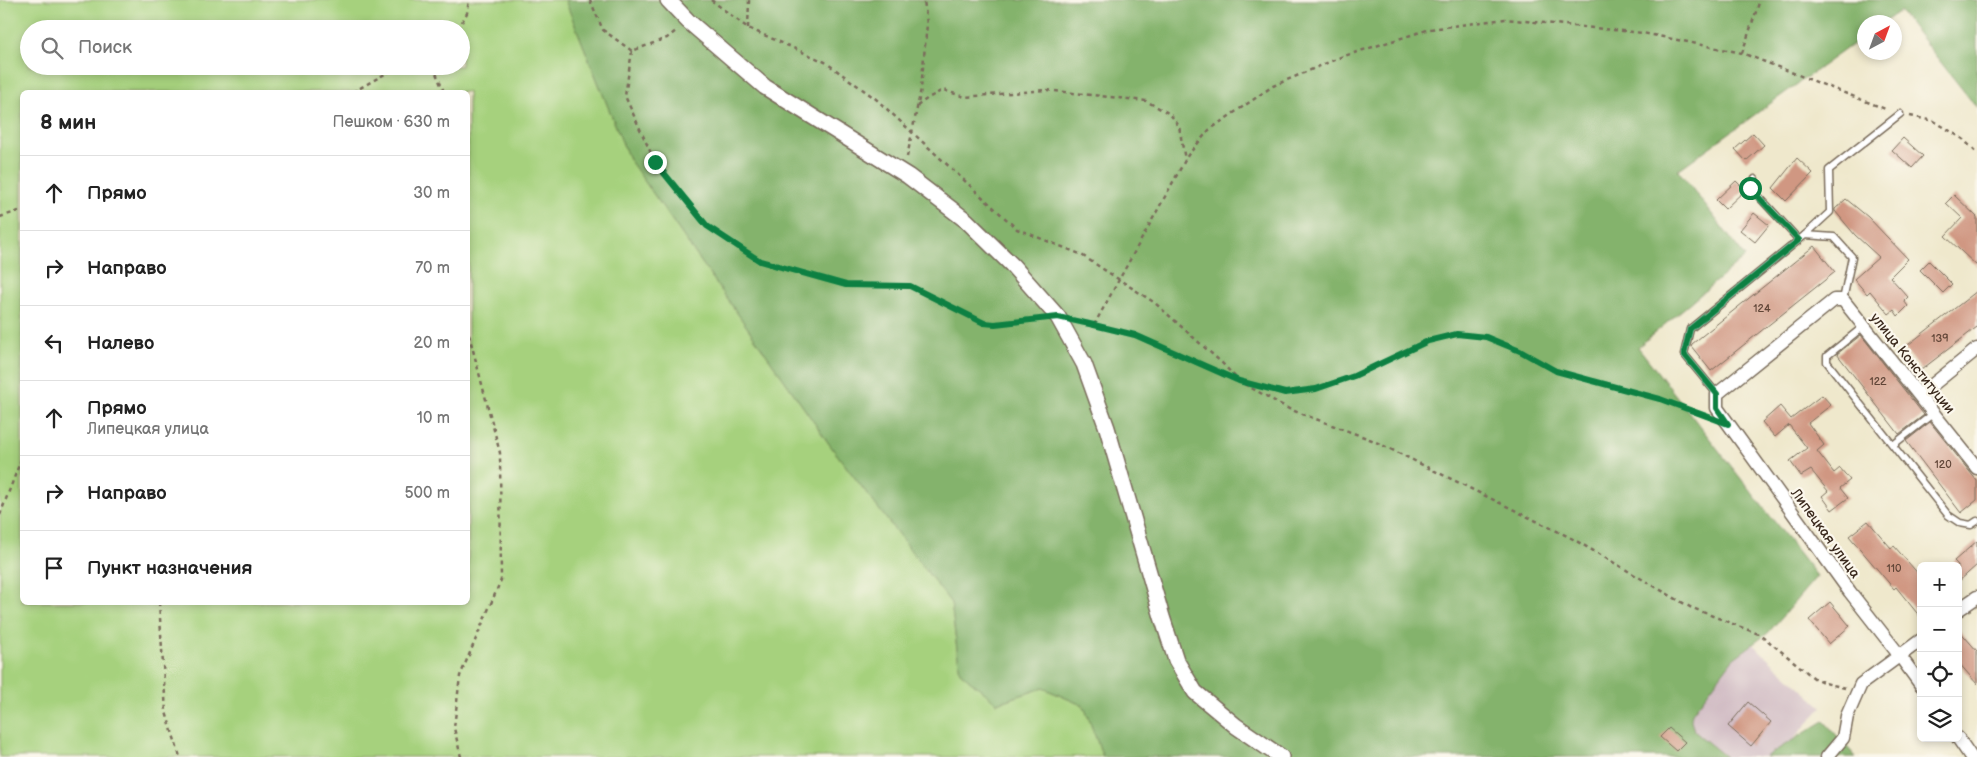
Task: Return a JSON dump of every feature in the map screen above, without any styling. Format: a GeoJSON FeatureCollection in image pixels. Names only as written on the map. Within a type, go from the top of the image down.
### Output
{"type":"FeatureCollection","features":[{"type":"Feature","properties":{"kind":"street"},"geometry":{"type":"LineString","coordinates":[[668,0],[688,21],[765,88],[908,176],[967,221],[1012,265],[1058,317],[1084,364],[1107,428],[1176,660],[1196,692],[1236,726],[1281,757]]}},
{"type":"Feature","properties":{"kind":"street"},"geometry":{"type":"LineString","coordinates":[[1717,394],[1834,300],[1844,300]]}},
{"type":"Feature","properties":{"kind":"street","name":"улица Конституции"},"geometry":{"type":"LineString","coordinates":[[1844,300],[1977,468]]}},
{"type":"Feature","properties":{"kind":"street"},"geometry":{"type":"LineString","coordinates":[[1920,395],[1977,349]]}},
{"type":"Feature","properties":{"kind":"street","name":"Липецкая улица"},"geometry":{"type":"LineString","coordinates":[[1717,394],[1717,408],[1728,424],[1850,592],[1917,679]]}},
{"type":"Feature","properties":{"kind":"street"},"geometry":{"type":"LineString","coordinates":[[1962,607],[1977,596]]}},
{"type":"Feature","properties":{"kind":"street"},"geometry":{"type":"LineString","coordinates":[[1826,757],[1842,738],[1847,716],[1861,684],[1917,643]]}},
{"type":"Feature","properties":{"kind":"street"},"geometry":{"type":"LineString","coordinates":[[1961,742],[1971,757]]}},
{"type":"Feature","properties":{"kind":"lane"},"geometry":{"type":"LineString","coordinates":[[1717,394],[1684,354],[1690,329],[1802,238],[1830,212],[1829,170],[1900,114]]}},
{"type":"Feature","properties":{"kind":"lane"},"geometry":{"type":"LineString","coordinates":[[1755,179],[1750,188],[1802,238],[1834,236],[1852,257],[1844,300]]}},
{"type":"Feature","properties":{"kind":"lane"},"geometry":{"type":"LineString","coordinates":[[1864,326],[1827,356],[1827,362],[1948,515],[1960,523],[1971,526],[1977,521]]}},
{"type":"Feature","properties":{"kind":"lane"},"geometry":{"type":"LineString","coordinates":[[1893,445],[1934,413]]}},
{"type":"Feature","properties":{"kind":"path"},"geometry":{"type":"LineString","coordinates":[[463,20],[467,13],[469,0]]}},
{"type":"Feature","properties":{"kind":"path"},"geometry":{"type":"LineString","coordinates":[[590,0],[603,30],[632,51]]}},
{"type":"Feature","properties":{"kind":"path"},"geometry":{"type":"LineString","coordinates":[[711,0],[748,28],[825,62],[876,99],[1016,229],[1080,254],[1155,303],[1222,363],[1239,381],[1285,393],[1316,389],[1354,376],[1428,341],[1457,334],[1486,337],[1520,351],[1556,371],[1660,399],[1728,424]]}},
{"type":"Feature","properties":{"kind":"path"},"geometry":{"type":"LineString","coordinates":[[748,28],[749,0]]}},
{"type":"Feature","properties":{"kind":"path"},"geometry":{"type":"LineString","coordinates":[[908,176],[907,155],[921,89],[927,24],[924,0]]}},
{"type":"Feature","properties":{"kind":"path"},"geometry":{"type":"LineString","coordinates":[[1742,54],[1760,0]]}},
{"type":"Feature","properties":{"kind":"path"},"geometry":{"type":"LineString","coordinates":[[1094,325],[1185,161],[1209,130],[1273,86],[1341,57],[1430,29],[1505,19],[1644,33],[1742,54],[1900,114],[1934,121],[1963,139],[1977,153]]}},
{"type":"Feature","properties":{"kind":"path"},"geometry":{"type":"LineString","coordinates":[[632,51],[667,38],[688,21]]}},
{"type":"Feature","properties":{"kind":"path"},"geometry":{"type":"LineString","coordinates":[[632,51],[625,96],[655,162],[707,226],[760,261],[846,285],[910,286],[984,323],[995,324],[1058,317],[1135,335],[1239,381],[1289,409],[1372,440],[1572,539],[1690,607],[1761,635],[1814,678],[1843,688],[1861,684]]}},
{"type":"Feature","properties":{"kind":"path"},"geometry":{"type":"LineString","coordinates":[[357,90],[383,75]]}},
{"type":"Feature","properties":{"kind":"path"},"geometry":{"type":"LineString","coordinates":[[437,75],[443,90]]}},
{"type":"Feature","properties":{"kind":"path"},"geometry":{"type":"LineString","coordinates":[[917,106],[943,90],[965,97],[1046,90],[1146,101],[1170,114],[1179,126],[1185,161]]}},
{"type":"Feature","properties":{"kind":"path"},"geometry":{"type":"LineString","coordinates":[[0,217],[20,211]]}},
{"type":"Feature","properties":{"kind":"path"},"geometry":{"type":"LineString","coordinates":[[461,757],[454,728],[460,676],[501,580],[500,453],[470,339]]}},
{"type":"Feature","properties":{"kind":"path"},"geometry":{"type":"LineString","coordinates":[[0,515],[20,462]]}},
{"type":"Feature","properties":{"kind":"path"},"geometry":{"type":"LineString","coordinates":[[159,605],[166,712],[180,757]]}},
{"type":"Feature","properties":{"kind":"shaded area"},"geometry":{"type":"Polygon","coordinates":[[[1738,631],[1822,707],[1778,757],[1675,757],[1648,733],[1738,631]]]}},
{"type":"Feature","properties":{"kind":"green space"},"geometry":{"type":"Polygon","coordinates":[[[0,0],[565,0],[629,159],[832,448],[951,603],[960,672],[997,703],[1043,688],[1084,706],[1103,757],[0,757],[0,0]]]}},
{"type":"Feature","properties":{"kind":"green space"},"geometry":{"type":"Polygon","coordinates":[[[565,0],[1977,0],[1977,108],[1900,11],[1894,15],[1857,15],[1857,41],[1678,170],[1745,257],[1638,347],[1817,576],[1768,633],[1733,659],[1690,716],[1694,731],[1726,757],[1103,757],[1084,706],[1043,688],[997,703],[960,672],[951,603],[832,448],[629,159],[565,0]]]}},
{"type":"Feature","properties":{"kind":"green space"},"geometry":{"type":"Polygon","coordinates":[[[1824,721],[1856,757],[1765,757],[1824,721]]]}},
{"type":"Feature","properties":{"kind":"building"},"geometry":{"type":"Polygon","coordinates":[[[1753,133],[1764,145],[1746,161],[1735,149],[1753,133]]]}},
{"type":"Feature","properties":{"kind":"building"},"geometry":{"type":"Polygon","coordinates":[[[1903,138],[1923,156],[1912,168],[1892,150],[1903,138]]]}},
{"type":"Feature","properties":{"kind":"building"},"geometry":{"type":"Polygon","coordinates":[[[1797,158],[1813,173],[1786,201],[1773,188],[1797,158]]]}},
{"type":"Feature","properties":{"kind":"building"},"geometry":{"type":"Polygon","coordinates":[[[1736,181],[1745,190],[1725,209],[1716,200],[1736,181]]]}},
{"type":"Feature","properties":{"kind":"building"},"geometry":{"type":"Polygon","coordinates":[[[1954,195],[1977,217],[1977,266],[1945,236],[1962,218],[1946,203],[1954,195]]]}},
{"type":"Feature","properties":{"kind":"building"},"geometry":{"type":"Polygon","coordinates":[[[1846,199],[1868,217],[1908,259],[1890,277],[1908,297],[1904,301],[1908,306],[1898,316],[1894,310],[1889,314],[1870,291],[1867,294],[1854,279],[1879,257],[1855,235],[1835,211],[1846,199]]]}},
{"type":"Feature","properties":{"kind":"building"},"geometry":{"type":"Polygon","coordinates":[[[1754,213],[1769,225],[1755,242],[1740,230],[1754,213]]]}},
{"type":"Feature","properties":{"kind":"building"},"geometry":{"type":"Polygon","coordinates":[[[1814,246],[1835,272],[1711,371],[1691,346],[1692,344],[1814,246]]]}},
{"type":"Feature","properties":{"kind":"building"},"geometry":{"type":"Polygon","coordinates":[[[1929,261],[1952,284],[1943,293],[1920,270],[1929,261]]]}},
{"type":"Feature","properties":{"kind":"building"},"geometry":{"type":"Polygon","coordinates":[[[1977,291],[1977,327],[1921,370],[1904,348],[1977,291]]]}},
{"type":"Feature","properties":{"kind":"building"},"geometry":{"type":"Polygon","coordinates":[[[1861,335],[1924,415],[1899,434],[1837,354],[1861,335]]]}},
{"type":"Feature","properties":{"kind":"building"},"geometry":{"type":"Polygon","coordinates":[[[1822,395],[1831,405],[1808,423],[1824,445],[1817,451],[1834,473],[1840,468],[1850,480],[1840,488],[1848,498],[1832,510],[1822,496],[1828,491],[1811,470],[1801,476],[1790,461],[1807,448],[1789,425],[1775,437],[1762,422],[1780,406],[1791,419],[1822,395]]]}},
{"type":"Feature","properties":{"kind":"building"},"geometry":{"type":"Polygon","coordinates":[[[1930,422],[1977,481],[1977,500],[1961,513],[1906,441],[1930,422]]]}},
{"type":"Feature","properties":{"kind":"building"},"geometry":{"type":"Polygon","coordinates":[[[1868,521],[1891,548],[1894,546],[1917,572],[1917,613],[1896,587],[1894,589],[1849,536],[1868,521]]]}},
{"type":"Feature","properties":{"kind":"building"},"geometry":{"type":"Polygon","coordinates":[[[1977,541],[1977,565],[1962,578],[1962,562],[1954,561],[1977,541]]]}},
{"type":"Feature","properties":{"kind":"building"},"geometry":{"type":"Polygon","coordinates":[[[1830,602],[1850,626],[1829,644],[1809,620],[1830,602]]]}},
{"type":"Feature","properties":{"kind":"building"},"geometry":{"type":"Polygon","coordinates":[[[1962,634],[1977,651],[1977,684],[1962,667],[1962,634]]]}},
{"type":"Feature","properties":{"kind":"building"},"geometry":{"type":"Polygon","coordinates":[[[1748,702],[1771,722],[1751,746],[1728,726],[1748,702]]]}},
{"type":"Feature","properties":{"kind":"building"},"geometry":{"type":"Polygon","coordinates":[[[1669,728],[1685,742],[1676,751],[1660,737],[1669,728]]]}},
{"type":"Feature","properties":{"kind":"route"},"geometry":{"type":"LineString","coordinates":[[655,162],[707,226],[760,261],[846,285],[910,286],[984,323],[995,324],[1058,317],[1094,325],[1135,335],[1239,381],[1285,393],[1316,389],[1354,376],[1428,341],[1457,334],[1486,337],[1520,351],[1556,371],[1660,399],[1728,424],[1717,408],[1717,394],[1684,354],[1690,329],[1799,240],[1750,188]]}}]}
